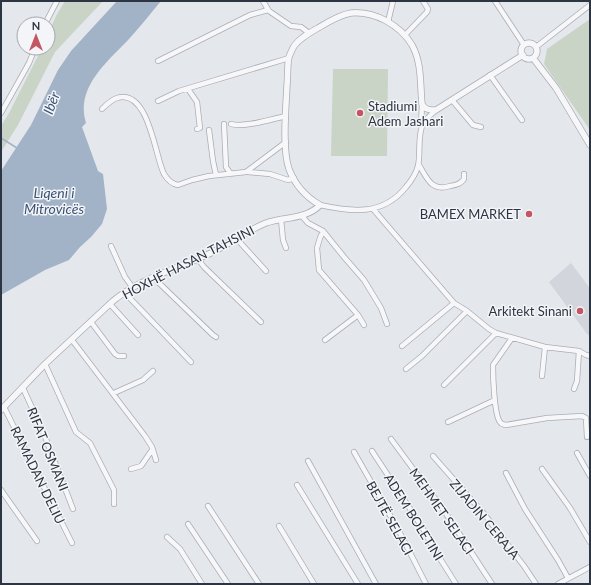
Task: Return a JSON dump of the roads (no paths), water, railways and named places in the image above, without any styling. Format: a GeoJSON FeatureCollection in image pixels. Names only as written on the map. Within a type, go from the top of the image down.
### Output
{"type":"FeatureCollection","features":[{"type":"Feature","properties":{"kind":"street"},"geometry":{"type":"LineString","coordinates":[[49,16],[57,1]]}},
{"type":"Feature","properties":{"kind":"street"},"geometry":{"type":"LineString","coordinates":[[263,1],[268,10],[292,26],[301,27],[309,33]]}},
{"type":"Feature","properties":{"kind":"street"},"geometry":{"type":"LineString","coordinates":[[388,22],[392,1]]}},
{"type":"Feature","properties":{"kind":"street"},"geometry":{"type":"LineString","coordinates":[[405,35],[427,12],[428,8],[423,1]]}},
{"type":"Feature","properties":{"kind":"street"},"geometry":{"type":"LineString","coordinates":[[496,1],[524,45]]}},
{"type":"Feature","properties":{"kind":"street"},"geometry":{"type":"LineString","coordinates":[[536,47],[590,5]]}},
{"type":"Feature","properties":{"kind":"street"},"geometry":{"type":"LineString","coordinates":[[158,61],[250,15],[268,10]]}},
{"type":"Feature","properties":{"kind":"street"},"geometry":{"type":"LineString","coordinates":[[351,13],[375,16],[388,22],[405,35],[412,45],[419,64],[422,98],[419,165],[411,181],[402,192],[381,206],[373,209],[360,210],[340,209],[320,205],[303,192],[289,170],[286,142],[289,58],[298,41],[309,33],[333,19],[351,13]]}},
{"type":"Feature","properties":{"kind":"street"},"geometry":{"type":"LineString","coordinates":[[524,45],[530,43],[536,47]]}},
{"type":"Feature","properties":{"kind":"street"},"geometry":{"type":"LineString","coordinates":[[524,45],[522,50],[523,54],[528,58],[533,58],[556,88],[590,145]]}},
{"type":"Feature","properties":{"kind":"street"},"geometry":{"type":"LineString","coordinates":[[533,58],[537,52],[536,47]]}},
{"type":"Feature","properties":{"kind":"street"},"geometry":{"type":"LineString","coordinates":[[421,129],[424,123],[436,110],[523,54]]}},
{"type":"Feature","properties":{"kind":"street"},"geometry":{"type":"LineString","coordinates":[[1,113],[32,56]]}},
{"type":"Feature","properties":{"kind":"street"},"geometry":{"type":"LineString","coordinates":[[158,101],[172,94],[289,58]]}},
{"type":"Feature","properties":{"kind":"street"},"geometry":{"type":"LineString","coordinates":[[490,75],[522,120]]}},
{"type":"Feature","properties":{"kind":"street"},"geometry":{"type":"LineString","coordinates":[[188,89],[196,102],[200,126],[200,129],[197,129]]}},
{"type":"Feature","properties":{"kind":"street"},"geometry":{"type":"LineString","coordinates":[[102,109],[114,99],[119,98],[129,98],[135,103],[147,121],[152,133],[163,173],[174,184],[180,186],[192,180],[216,175],[246,172],[270,174],[286,180],[294,178]]}},
{"type":"Feature","properties":{"kind":"street"},"geometry":{"type":"LineString","coordinates":[[422,98],[424,107],[430,110],[436,110]]}},
{"type":"Feature","properties":{"kind":"street"},"geometry":{"type":"LineString","coordinates":[[452,100],[473,125],[481,127]]}},
{"type":"Feature","properties":{"kind":"street"},"geometry":{"type":"LineString","coordinates":[[231,124],[249,124],[286,116]]}},
{"type":"Feature","properties":{"kind":"street"},"geometry":{"type":"LineString","coordinates":[[224,124],[226,167],[231,174]]}},
{"type":"Feature","properties":{"kind":"street"},"geometry":{"type":"LineString","coordinates":[[210,130],[216,175]]}},
{"type":"Feature","properties":{"kind":"street"},"geometry":{"type":"LineString","coordinates":[[246,172],[286,142]]}},
{"type":"Feature","properties":{"kind":"street"},"geometry":{"type":"LineString","coordinates":[[419,165],[430,183],[439,187],[447,187],[461,183],[464,179],[464,174]]}},
{"type":"Feature","properties":{"kind":"street","name":"HOXHË HASAN TAHSINI"},"geometry":{"type":"LineString","coordinates":[[3,408],[45,364],[124,292],[198,259],[248,231],[266,223],[310,213],[320,205]]}},
{"type":"Feature","properties":{"kind":"street"},"geometry":{"type":"LineString","coordinates":[[373,209],[454,303],[467,311],[489,329],[496,333],[545,347],[579,351],[590,356]]}},
{"type":"Feature","properties":{"kind":"street"},"geometry":{"type":"LineString","coordinates":[[301,215],[308,223],[323,231],[364,280],[381,308],[387,324]]}},
{"type":"Feature","properties":{"kind":"street"},"geometry":{"type":"LineString","coordinates":[[281,219],[283,240],[286,248]]}},
{"type":"Feature","properties":{"kind":"street"},"geometry":{"type":"LineString","coordinates":[[323,231],[317,248],[319,270],[358,315],[364,325]]}},
{"type":"Feature","properties":{"kind":"street"},"geometry":{"type":"LineString","coordinates":[[236,238],[266,271]]}},
{"type":"Feature","properties":{"kind":"street"},"geometry":{"type":"LineString","coordinates":[[112,246],[125,277],[133,288]]}},
{"type":"Feature","properties":{"kind":"street"},"geometry":{"type":"LineString","coordinates":[[198,259],[204,267],[261,322]]}},
{"type":"Feature","properties":{"kind":"street"},"geometry":{"type":"LineString","coordinates":[[156,277],[158,282],[216,337]]}},
{"type":"Feature","properties":{"kind":"street"},"geometry":{"type":"LineString","coordinates":[[124,292],[191,362]]}},
{"type":"Feature","properties":{"kind":"street"},"geometry":{"type":"LineString","coordinates":[[402,346],[454,303]]}},
{"type":"Feature","properties":{"kind":"street"},"geometry":{"type":"LineString","coordinates":[[110,304],[138,335]]}},
{"type":"Feature","properties":{"kind":"street"},"geometry":{"type":"LineString","coordinates":[[406,369],[422,356],[467,311]]}},
{"type":"Feature","properties":{"kind":"street"},"geometry":{"type":"LineString","coordinates":[[325,340],[358,315]]}},
{"type":"Feature","properties":{"kind":"street"},"geometry":{"type":"LineString","coordinates":[[91,322],[114,354],[124,356]]}},
{"type":"Feature","properties":{"kind":"street"},"geometry":{"type":"LineString","coordinates":[[444,385],[496,333]]}},
{"type":"Feature","properties":{"kind":"street"},"geometry":{"type":"LineString","coordinates":[[512,338],[493,365],[495,400],[499,419],[503,425],[547,418],[577,416],[586,418],[587,437]]}},
{"type":"Feature","properties":{"kind":"street"},"geometry":{"type":"LineString","coordinates":[[72,340],[114,393],[145,436],[152,447],[156,460]]}},
{"type":"Feature","properties":{"kind":"street"},"geometry":{"type":"LineString","coordinates":[[542,376],[545,347]]}},
{"type":"Feature","properties":{"kind":"street"},"geometry":{"type":"LineString","coordinates":[[574,389],[577,381],[579,351]]}},
{"type":"Feature","properties":{"kind":"street"},"geometry":{"type":"LineString","coordinates":[[45,364],[76,432],[90,443],[114,490],[114,504]]}},
{"type":"Feature","properties":{"kind":"street"},"geometry":{"type":"LineString","coordinates":[[114,393],[143,380],[153,371]]}},
{"type":"Feature","properties":{"kind":"street","name":"RIFAT OSMANI"},"geometry":{"type":"LineString","coordinates":[[23,388],[44,434],[73,510]]}},
{"type":"Feature","properties":{"kind":"street"},"geometry":{"type":"LineString","coordinates":[[448,422],[495,400]]}},
{"type":"Feature","properties":{"kind":"street","name":"RAMADAN DELIU"},"geometry":{"type":"LineString","coordinates":[[3,408],[72,543]]}},
{"type":"Feature","properties":{"kind":"street","name":"MEHMET SELACI"},"geometry":{"type":"LineString","coordinates":[[391,439],[445,512],[492,584]]}},
{"type":"Feature","properties":{"kind":"street"},"geometry":{"type":"LineString","coordinates":[[131,469],[141,466],[152,450]]}},
{"type":"Feature","properties":{"kind":"street","name":"ADEM BOLETINI"},"geometry":{"type":"LineString","coordinates":[[372,451],[422,526],[434,549],[456,584]]}},
{"type":"Feature","properties":{"kind":"street","name":"BEJTË SELACI"},"geometry":{"type":"LineString","coordinates":[[354,452],[399,531],[426,584]]}},
{"type":"Feature","properties":{"kind":"street"},"geometry":{"type":"LineString","coordinates":[[577,453],[590,476]]}},
{"type":"Feature","properties":{"kind":"street","name":"ZIJADIN CERAJA"},"geometry":{"type":"LineString","coordinates":[[432,456],[485,515],[536,584]]}},
{"type":"Feature","properties":{"kind":"street"},"geometry":{"type":"LineString","coordinates":[[308,461],[376,584]]}},
{"type":"Feature","properties":{"kind":"street"},"geometry":{"type":"LineString","coordinates":[[542,470],[570,508],[590,542]]}},
{"type":"Feature","properties":{"kind":"street"},"geometry":{"type":"LineString","coordinates":[[506,473],[525,509],[568,578]]}},
{"type":"Feature","properties":{"kind":"street"},"geometry":{"type":"LineString","coordinates":[[297,485],[358,584]]}},
{"type":"Feature","properties":{"kind":"street"},"geometry":{"type":"LineString","coordinates":[[1,490],[37,541]]}},
{"type":"Feature","properties":{"kind":"street"},"geometry":{"type":"LineString","coordinates":[[208,506],[259,584]]}},
{"type":"Feature","properties":{"kind":"street"},"geometry":{"type":"LineString","coordinates":[[188,524],[228,584]]}},
{"type":"Feature","properties":{"kind":"street"},"geometry":{"type":"LineString","coordinates":[[279,526],[314,584]]}},
{"type":"Feature","properties":{"kind":"street"},"geometry":{"type":"LineString","coordinates":[[167,537],[180,549],[202,584]]}},
{"type":"Feature","properties":{"kind":"street"},"geometry":{"type":"LineString","coordinates":[[558,584],[590,567]]}},
{"type":"Feature","properties":{"kind":"water","name":"Liqeni i Mitrovicës"},"geometry":{"type":"Polygon","coordinates":[[[117,1],[161,1],[95,76],[85,98],[84,110],[86,123],[82,127],[98,171],[103,174],[107,209],[102,224],[69,260],[45,270],[1,295],[1,171],[31,125],[58,70],[71,51],[117,1]]]}},
{"type":"Feature","properties":{"kind":"waterway"},"geometry":{"type":"LineString","coordinates":[[1,138],[17,148]]}},
{"type":"Feature","properties":{"kind":"place","name":"Stadiumi Adem Jashari"},"geometry":{"type":"Point","coordinates":[360,113]}},
{"type":"Feature","properties":{"kind":"place","name":"BAMEX MARKET"},"geometry":{"type":"Point","coordinates":[529,214]}},
{"type":"Feature","properties":{"kind":"place","name":"Arkitekt Sinani"},"geometry":{"type":"Point","coordinates":[580,311]}},
{"type":"Feature","properties":{"kind":"water label","name":"Ibër"},"geometry":{"type":"Point","coordinates":[51,103]}}]}
